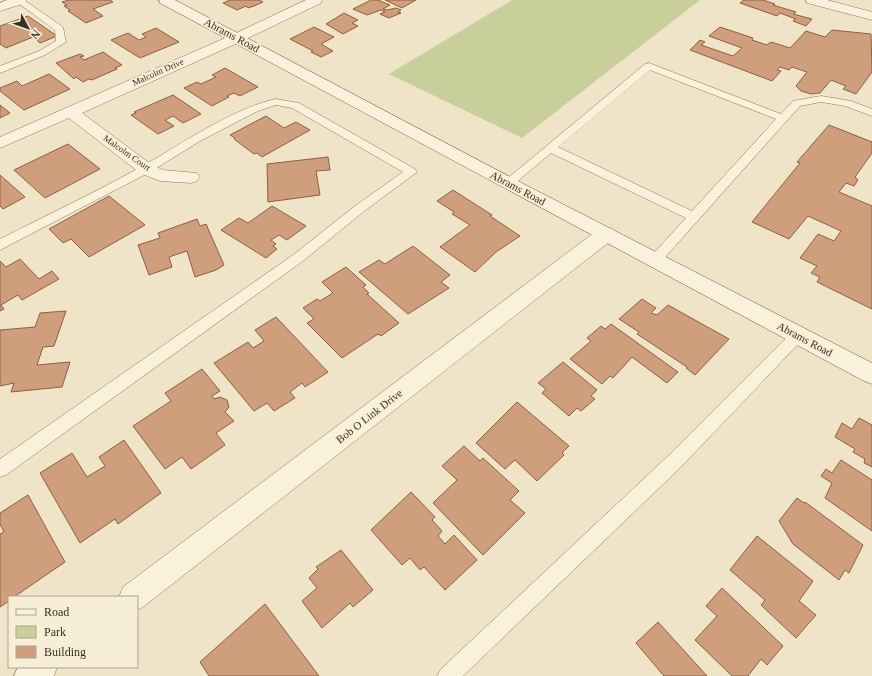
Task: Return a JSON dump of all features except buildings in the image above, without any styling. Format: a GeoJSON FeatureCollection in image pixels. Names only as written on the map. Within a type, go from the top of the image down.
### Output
{"type":"FeatureCollection","features":[{"type":"Feature","properties":{"kind":"street"},"geometry":{"type":"LineString","coordinates":[[0,7],[19,0]]}},
{"type":"Feature","properties":{"kind":"street","name":"Malcolm Drive"},"geometry":{"type":"LineString","coordinates":[[0,143],[237,38],[316,0]]}},
{"type":"Feature","properties":{"kind":"street"},"geometry":{"type":"LineString","coordinates":[[812,0],[870,13]]}},
{"type":"Feature","properties":{"kind":"street","name":"Abrams Road"},"geometry":{"type":"LineString","coordinates":[[172,1],[237,38],[508,183],[872,374]]}},
{"type":"Feature","properties":{"kind":"street","name":"Malcolm Court"},"geometry":{"type":"LineString","coordinates":[[70,111],[146,169],[160,175],[191,177]]}},
{"type":"Feature","properties":{"kind":"street","name":"Bob O Link Drive"},"geometry":{"type":"LineString","coordinates":[[134,596],[606,234]]}},
{"type":"Feature","properties":{"kind":"street"},"geometry":{"type":"LineString","coordinates":[[30,676],[41,668]]}},
{"type":"Feature","properties":{"kind":"lane"},"geometry":{"type":"LineString","coordinates":[[0,70],[42,53],[61,42],[60,29],[19,0]]}},
{"type":"Feature","properties":{"kind":"lane"},"geometry":{"type":"LineString","coordinates":[[508,183],[648,66],[783,118]]}},
{"type":"Feature","properties":{"kind":"lane"},"geometry":{"type":"LineString","coordinates":[[655,260],[797,103],[821,99],[847,104],[872,113]]}},
{"type":"Feature","properties":{"kind":"lane"},"geometry":{"type":"LineString","coordinates":[[0,245],[146,169],[196,139],[254,109],[275,102],[295,105],[411,172],[359,209],[298,258],[0,469]]}},
{"type":"Feature","properties":{"kind":"lane"},"geometry":{"type":"LineString","coordinates":[[550,148],[695,217]]}},
{"type":"Feature","properties":{"kind":"lane"},"geometry":{"type":"LineString","coordinates":[[448,676],[674,462],[798,335]]}},
{"type":"Feature","properties":{"kind":"green space"},"geometry":{"type":"Polygon","coordinates":[[[512,0],[700,0],[522,138],[389,74],[512,0]]]}}]}
